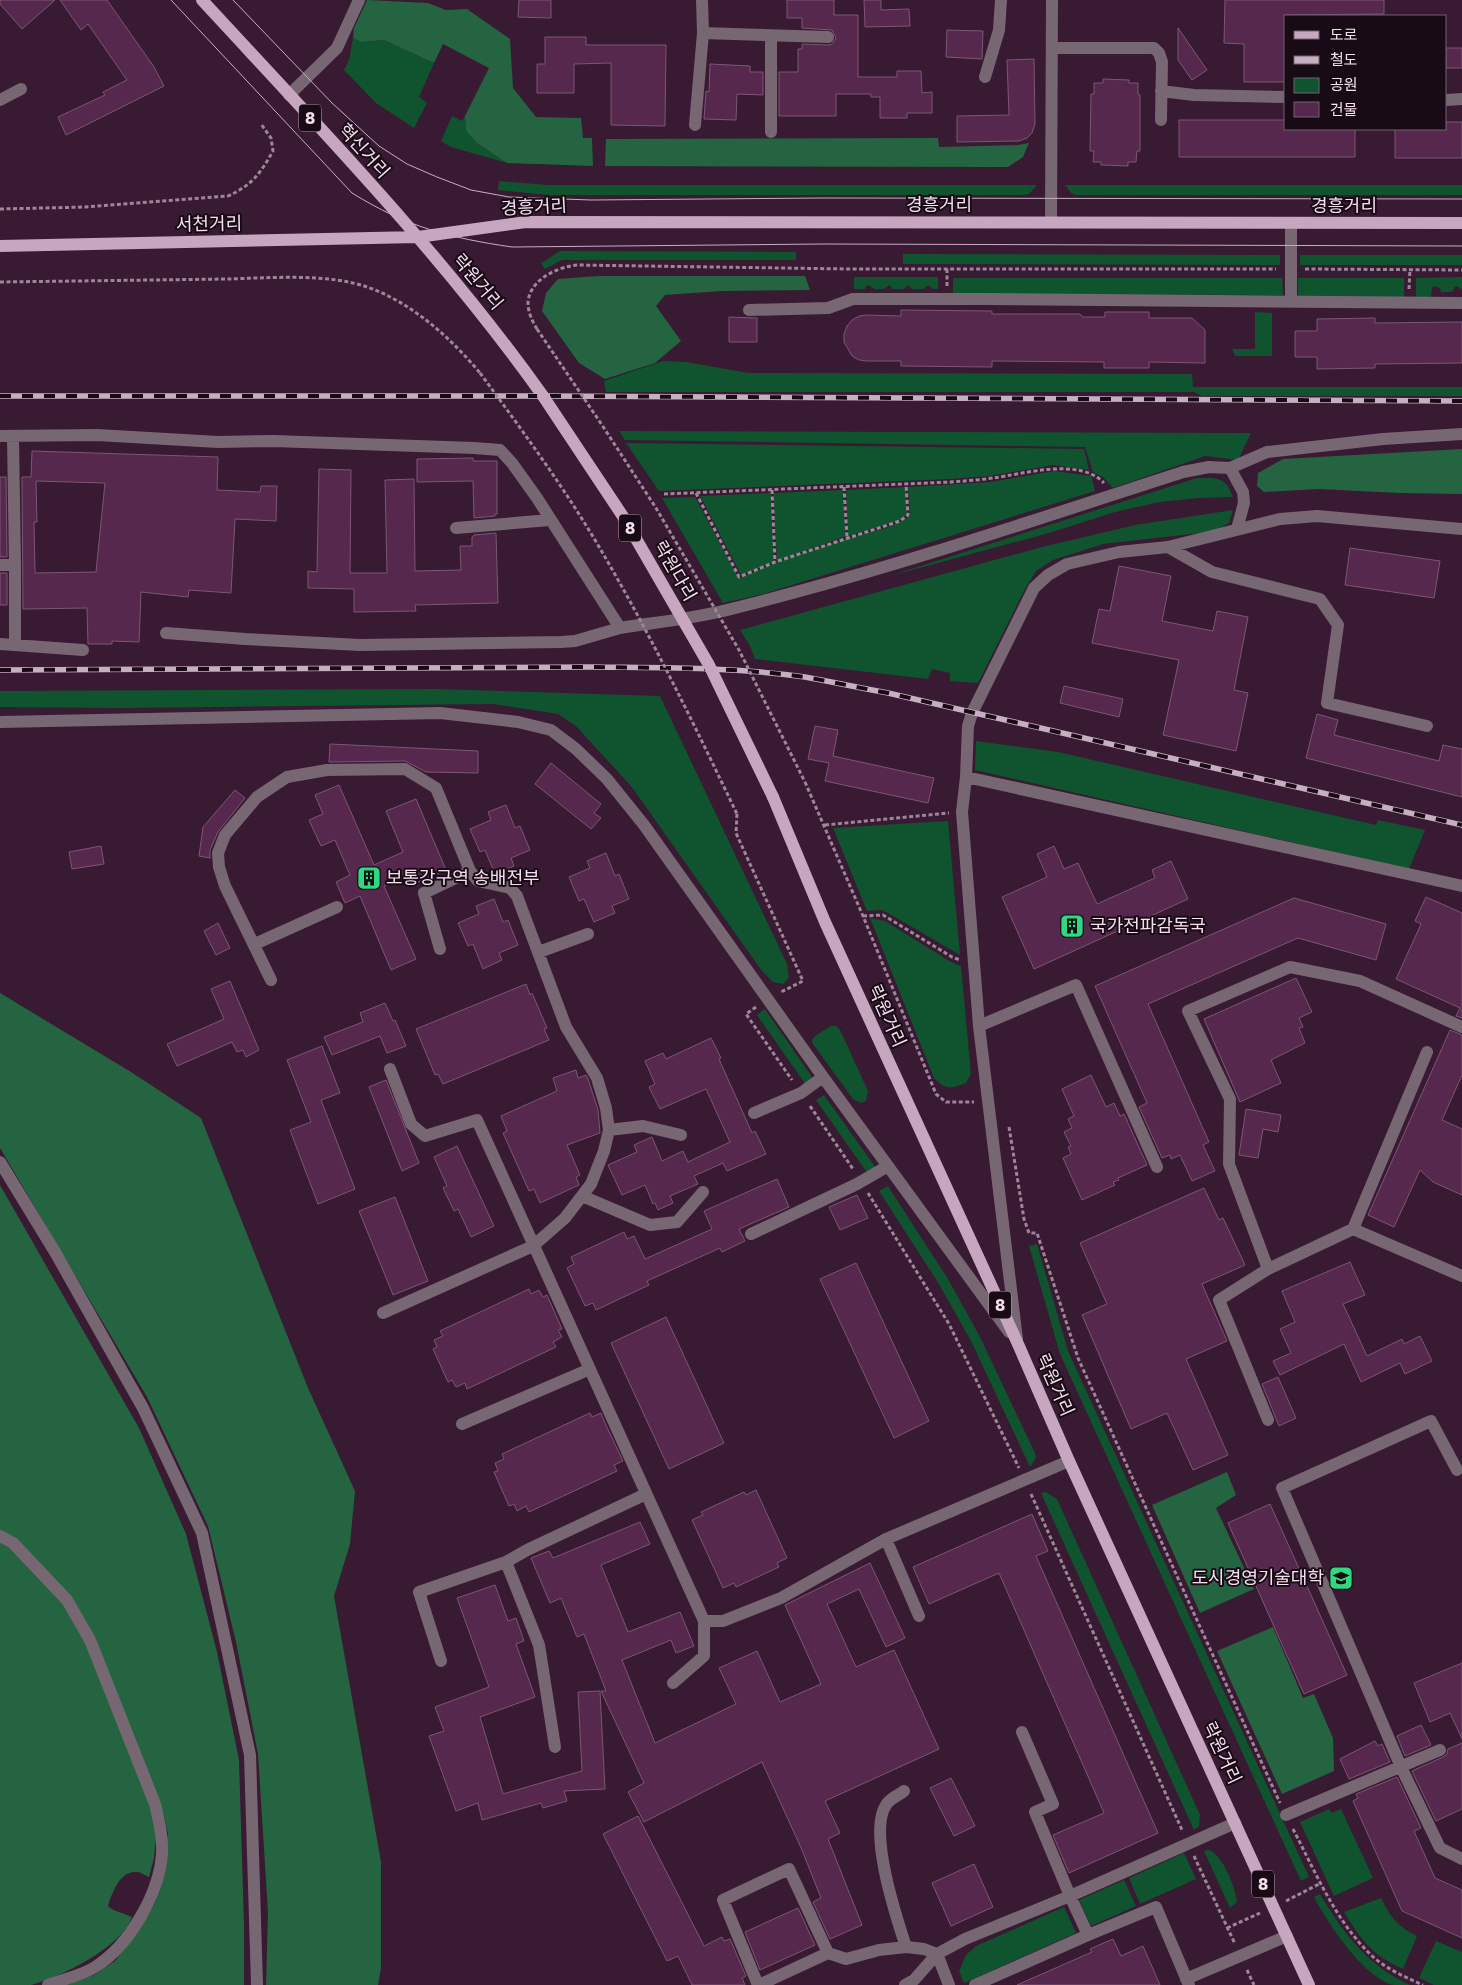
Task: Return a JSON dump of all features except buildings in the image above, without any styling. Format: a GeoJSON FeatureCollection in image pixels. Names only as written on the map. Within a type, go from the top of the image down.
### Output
{"type":"FeatureCollection","features":[{"type":"Feature","properties":{"kind":"main road","name":"혁신거리"},"geometry":{"type":"LineString","coordinates":[[202,0],[418,238]]}},
{"type":"Feature","properties":{"kind":"main road","name":"경흥거리"},"geometry":{"type":"LineString","coordinates":[[418,238],[526,222],[1462,223]]}},
{"type":"Feature","properties":{"kind":"main road","name":"서천거리"},"geometry":{"type":"LineString","coordinates":[[0,246],[418,238]]}},
{"type":"Feature","properties":{"kind":"main road","name":"락원거리"},"geometry":{"type":"LineString","coordinates":[[418,238],[510,350]]}},
{"type":"Feature","properties":{"kind":"main road","name":"락원다리"},"geometry":{"type":"LineString","coordinates":[[510,350],[624,518],[709,664],[773,797]]}},
{"type":"Feature","properties":{"kind":"main road","name":"락원거리"},"geometry":{"type":"LineString","coordinates":[[773,797],[825,922],[1309,1985]]}},
{"type":"Feature","properties":{"kind":"street"},"geometry":{"type":"LineString","coordinates":[[289,95],[337,48],[359,0]]}},
{"type":"Feature","properties":{"kind":"street"},"geometry":{"type":"LineString","coordinates":[[695,124],[703,34],[702,0]]}},
{"type":"Feature","properties":{"kind":"street"},"geometry":{"type":"LineString","coordinates":[[985,77],[999,30],[1001,0]]}},
{"type":"Feature","properties":{"kind":"street"},"geometry":{"type":"LineString","coordinates":[[1051,222],[1052,0]]}},
{"type":"Feature","properties":{"kind":"street"},"geometry":{"type":"LineString","coordinates":[[703,34],[828,37]]}},
{"type":"Feature","properties":{"kind":"street"},"geometry":{"type":"LineString","coordinates":[[771,36],[771,132]]}},
{"type":"Feature","properties":{"kind":"street"},"geometry":{"type":"LineString","coordinates":[[1052,48],[1154,48],[1159,53],[1162,62],[1161,120]]}},
{"type":"Feature","properties":{"kind":"street"},"geometry":{"type":"LineString","coordinates":[[0,100],[21,89]]}},
{"type":"Feature","properties":{"kind":"street"},"geometry":{"type":"LineString","coordinates":[[1161,91],[1194,95],[1284,97]]}},
{"type":"Feature","properties":{"kind":"street"},"geometry":{"type":"LineString","coordinates":[[1447,100],[1462,99]]}},
{"type":"Feature","properties":{"kind":"street"},"geometry":{"type":"LineString","coordinates":[[1290,223],[1291,302]]}},
{"type":"Feature","properties":{"kind":"street"},"geometry":{"type":"LineString","coordinates":[[749,310],[828,308],[853,299],[1462,303]]}},
{"type":"Feature","properties":{"kind":"street"},"geometry":{"type":"LineString","coordinates":[[166,632],[245,639],[360,645],[561,642],[575,640],[620,628],[733,609],[886,567],[1183,472],[1209,467],[1230,468],[1267,452],[1383,439],[1462,434]]}},
{"type":"Feature","properties":{"kind":"street"},"geometry":{"type":"LineString","coordinates":[[0,436],[97,435],[218,442],[274,441],[500,450],[512,463],[620,628]]}},
{"type":"Feature","properties":{"kind":"street"},"geometry":{"type":"LineString","coordinates":[[13,437],[15,644]]}},
{"type":"Feature","properties":{"kind":"street"},"geometry":{"type":"LineString","coordinates":[[1230,468],[1243,492],[1244,503],[1237,529]]}},
{"type":"Feature","properties":{"kind":"street"},"geometry":{"type":"LineString","coordinates":[[1018,1344],[979,1026],[962,812],[966,777],[968,726],[974,707],[1034,588],[1048,575],[1067,564],[1119,552],[1168,547],[1280,519],[1317,516],[1462,529]]}},
{"type":"Feature","properties":{"kind":"street"},"geometry":{"type":"LineString","coordinates":[[456,528],[550,520]]}},
{"type":"Feature","properties":{"kind":"street"},"geometry":{"type":"LineString","coordinates":[[1168,547],[1212,572],[1320,599],[1338,624],[1327,703],[1427,726]]}},
{"type":"Feature","properties":{"kind":"street"},"geometry":{"type":"LineString","coordinates":[[0,565],[15,565]]}},
{"type":"Feature","properties":{"kind":"street"},"geometry":{"type":"LineString","coordinates":[[0,644],[83,650]]}},
{"type":"Feature","properties":{"kind":"street"},"geometry":{"type":"LineString","coordinates":[[0,722],[440,713],[518,722],[551,730],[576,749],[601,773],[638,817],[823,1077],[1018,1344]]}},
{"type":"Feature","properties":{"kind":"street"},"geometry":{"type":"LineString","coordinates":[[271,980],[225,886],[218,867],[218,853],[225,835],[257,797],[287,777],[327,770],[405,769],[436,788],[470,871],[478,881],[510,888],[517,896],[566,1026],[597,1078],[606,1108],[609,1130],[604,1151],[591,1184],[565,1218],[533,1246],[383,1313]]}},
{"type":"Feature","properties":{"kind":"street"},"geometry":{"type":"LineString","coordinates":[[966,777],[1462,886]]}},
{"type":"Feature","properties":{"kind":"street"},"geometry":{"type":"LineString","coordinates":[[440,949],[424,893],[470,871]]}},
{"type":"Feature","properties":{"kind":"street"},"geometry":{"type":"LineString","coordinates":[[254,944],[337,907]]}},
{"type":"Feature","properties":{"kind":"street"},"geometry":{"type":"LineString","coordinates":[[538,952],[588,934]]}},
{"type":"Feature","properties":{"kind":"street"},"geometry":{"type":"LineString","coordinates":[[1268,1269],[1229,1164],[1230,1099],[1188,1011],[1290,967],[1360,981],[1462,1027]]}},
{"type":"Feature","properties":{"kind":"street"},"geometry":{"type":"LineString","coordinates":[[979,1026],[1076,985],[1157,1167]]}},
{"type":"Feature","properties":{"kind":"street"},"geometry":{"type":"LineString","coordinates":[[1268,1420],[1219,1300],[1268,1269],[1353,1229],[1427,1052]]}},
{"type":"Feature","properties":{"kind":"street"},"geometry":{"type":"LineString","coordinates":[[390,1069],[410,1124],[424,1136],[477,1120],[704,1621],[704,1656],[673,1683]]}},
{"type":"Feature","properties":{"kind":"street"},"geometry":{"type":"LineString","coordinates":[[754,1113],[802,1093],[823,1077]]}},
{"type":"Feature","properties":{"kind":"street"},"geometry":{"type":"LineString","coordinates":[[609,1130],[643,1126],[681,1135]]}},
{"type":"Feature","properties":{"kind":"street"},"geometry":{"type":"LineString","coordinates":[[0,1162],[55,1252],[143,1408],[202,1533],[250,1755],[257,1985]]}},
{"type":"Feature","properties":{"kind":"street"},"geometry":{"type":"LineString","coordinates":[[751,1234],[860,1182],[888,1166]]}},
{"type":"Feature","properties":{"kind":"street"},"geometry":{"type":"LineString","coordinates":[[582,1196],[650,1225],[677,1222],[703,1192]]}},
{"type":"Feature","properties":{"kind":"street"},"geometry":{"type":"LineString","coordinates":[[1353,1229],[1462,1276]]}},
{"type":"Feature","properties":{"kind":"street"},"geometry":{"type":"LineString","coordinates":[[462,1424],[590,1369]]}},
{"type":"Feature","properties":{"kind":"street"},"geometry":{"type":"LineString","coordinates":[[1457,1470],[1431,1421],[1282,1488],[1400,1767],[1440,1848],[1462,1859]]}},
{"type":"Feature","properties":{"kind":"street"},"geometry":{"type":"LineString","coordinates":[[704,1621],[724,1621],[781,1598],[886,1539],[1069,1461]]}},
{"type":"Feature","properties":{"kind":"street"},"geometry":{"type":"LineString","coordinates":[[441,1660],[419,1592],[506,1562],[527,1550],[646,1494]]}},
{"type":"Feature","properties":{"kind":"street"},"geometry":{"type":"LineString","coordinates":[[0,1536],[13,1543],[67,1600],[90,1640],[155,1804],[161,1828],[162,1853],[158,1878],[145,1908],[134,1927],[112,1954],[94,1968],[48,1985]]}},
{"type":"Feature","properties":{"kind":"street"},"geometry":{"type":"LineString","coordinates":[[886,1539],[919,1616]]}},
{"type":"Feature","properties":{"kind":"street"},"geometry":{"type":"LineString","coordinates":[[506,1562],[538,1645],[555,1747]]}},
{"type":"Feature","properties":{"kind":"street"},"geometry":{"type":"LineString","coordinates":[[1022,1732],[1053,1804],[1035,1812],[1088,1935]]}},
{"type":"Feature","properties":{"kind":"street"},"geometry":{"type":"LineString","coordinates":[[1286,1815],[1440,1750]]}},
{"type":"Feature","properties":{"kind":"street"},"geometry":{"type":"LineString","coordinates":[[904,1791],[886,1804],[878,1824],[893,1909],[906,1947]]}},
{"type":"Feature","properties":{"kind":"street"},"geometry":{"type":"LineString","coordinates":[[905,1985],[914,1980],[937,1954],[965,1939],[1070,1896],[1235,1823]]}},
{"type":"Feature","properties":{"kind":"street"},"geometry":{"type":"LineString","coordinates":[[828,1953],[789,1869],[723,1900],[759,1985],[828,1953],[846,1959],[879,1950],[906,1947],[924,1949],[937,1954],[950,1985]]}},
{"type":"Feature","properties":{"kind":"street"},"geometry":{"type":"LineString","coordinates":[[975,1985],[1156,1907],[1188,1982],[1240,1956],[1287,1936]]}},
{"type":"Feature","properties":{"kind":"path"},"geometry":{"type":"LineString","coordinates":[[0,210],[86,207],[228,196],[243,189],[255,179],[273,151],[271,138],[261,124]]}},
{"type":"Feature","properties":{"kind":"path"},"geometry":{"type":"LineString","coordinates":[[988,1102],[946,1102],[936,1094],[806,782],[739,650],[656,508],[537,329],[531,318],[528,303],[531,289],[553,272],[565,266],[577,265],[849,269],[1462,270]]}},
{"type":"Feature","properties":{"kind":"path"},"geometry":{"type":"LineString","coordinates":[[0,282],[272,278],[327,279],[364,286],[398,301],[451,342],[480,373],[537,450],[592,535],[674,683],[737,814],[736,833],[803,981],[768,999],[746,1014],[802,1093],[949,1324],[1025,1480],[1188,1844],[1254,1985]]}},
{"type":"Feature","properties":{"kind":"path"},"geometry":{"type":"LineString","coordinates":[[664,494],[988,479],[1054,468],[1069,468],[1091,474],[1102,480],[1115,494]]}},
{"type":"Feature","properties":{"kind":"path"},"geometry":{"type":"LineString","coordinates":[[696,493],[739,577],[775,562],[900,521],[908,515],[906,484]]}},
{"type":"Feature","properties":{"kind":"path"},"geometry":{"type":"LineString","coordinates":[[844,487],[847,537]]}},
{"type":"Feature","properties":{"kind":"path"},"geometry":{"type":"LineString","coordinates":[[772,490],[775,562]]}},
{"type":"Feature","properties":{"kind":"path"},"geometry":{"type":"LineString","coordinates":[[825,825],[962,812]]}},
{"type":"Feature","properties":{"kind":"path"},"geometry":{"type":"LineString","coordinates":[[863,916],[882,915],[952,958],[974,963]]}},
{"type":"Feature","properties":{"kind":"path"},"geometry":{"type":"LineString","coordinates":[[1008,1121],[1024,1219],[1029,1233],[1037,1233],[1078,1358],[1286,1815],[1321,1883],[1352,1934],[1371,1955],[1386,1966],[1423,1985]]}},
{"type":"Feature","properties":{"kind":"green space"},"geometry":{"type":"Polygon","coordinates":[[[367,0],[428,3],[446,10],[467,9],[510,39],[513,88],[536,117],[581,118],[583,138],[592,138],[593,166],[507,163],[477,143],[466,131],[465,116],[489,68],[443,44],[434,63],[384,40],[361,42],[353,38],[354,28],[367,0]]]}},
{"type":"Feature","properties":{"kind":"green space"},"geometry":{"type":"Polygon","coordinates":[[[353,38],[361,42],[384,40],[434,63],[419,97],[427,103],[414,128],[376,103],[344,70],[349,60],[353,38]]]}},
{"type":"Feature","properties":{"kind":"green space"},"geometry":{"type":"Polygon","coordinates":[[[452,116],[462,121],[465,116],[466,131],[477,143],[507,163],[451,147],[441,141],[452,116]]]}},
{"type":"Feature","properties":{"kind":"green space"},"geometry":{"type":"Polygon","coordinates":[[[938,138],[939,147],[1018,145],[1029,143],[1023,157],[1008,167],[605,166],[606,139],[938,138]]]}},
{"type":"Feature","properties":{"kind":"green space"},"geometry":{"type":"Polygon","coordinates":[[[499,181],[549,185],[1037,185],[1029,194],[1024,195],[549,195],[498,190],[499,181]]]}},
{"type":"Feature","properties":{"kind":"green space"},"geometry":{"type":"Polygon","coordinates":[[[1065,185],[1462,185],[1462,195],[1076,195],[1071,193],[1065,185]]]}},
{"type":"Feature","properties":{"kind":"green space"},"geometry":{"type":"Polygon","coordinates":[[[560,251],[796,252],[796,260],[562,260],[545,269],[541,263],[560,251]]]}},
{"type":"Feature","properties":{"kind":"green space"},"geometry":{"type":"Polygon","coordinates":[[[903,254],[1280,255],[1280,265],[903,264],[903,254]]]}},
{"type":"Feature","properties":{"kind":"green space"},"geometry":{"type":"Polygon","coordinates":[[[1300,255],[1462,255],[1462,265],[1300,265],[1300,255]]]}},
{"type":"Feature","properties":{"kind":"green space"},"geometry":{"type":"Polygon","coordinates":[[[598,276],[805,276],[810,290],[721,291],[665,295],[656,306],[681,341],[655,363],[605,379],[579,363],[542,311],[546,293],[558,279],[598,276]]]}},
{"type":"Feature","properties":{"kind":"green space"},"geometry":{"type":"Polygon","coordinates":[[[854,277],[938,277],[938,289],[933,289],[928,285],[924,289],[912,289],[908,285],[904,289],[893,289],[889,285],[884,289],[874,289],[869,285],[865,289],[854,289],[854,277]]]}},
{"type":"Feature","properties":{"kind":"green space"},"geometry":{"type":"Polygon","coordinates":[[[1462,277],[1462,290],[1455,286],[1452,292],[1441,292],[1440,288],[1434,286],[1431,297],[1416,297],[1416,278],[1462,277]]]}},
{"type":"Feature","properties":{"kind":"green space"},"geometry":{"type":"Polygon","coordinates":[[[953,278],[1282,278],[1283,295],[953,294],[953,278]]]}},
{"type":"Feature","properties":{"kind":"green space"},"geometry":{"type":"Polygon","coordinates":[[[1298,278],[1404,278],[1404,297],[1298,298],[1298,278]]]}},
{"type":"Feature","properties":{"kind":"green space"},"geometry":{"type":"Polygon","coordinates":[[[1255,312],[1272,313],[1272,356],[1235,356],[1232,349],[1255,349],[1255,312]]]}},
{"type":"Feature","properties":{"kind":"green space"},"geometry":{"type":"Polygon","coordinates":[[[663,361],[687,362],[748,373],[1192,374],[1193,387],[1462,387],[1462,396],[1202,396],[1194,392],[606,392],[604,381],[663,361]]]}},
{"type":"Feature","properties":{"kind":"green space"},"geometry":{"type":"Polygon","coordinates":[[[619,431],[1251,433],[1238,460],[1205,456],[1113,488],[1103,477],[1093,472],[1085,447],[625,440],[619,431]]]}},
{"type":"Feature","properties":{"kind":"green space"},"geometry":{"type":"Polygon","coordinates":[[[626,443],[1084,449],[1089,470],[1053,465],[990,476],[950,479],[659,491],[626,443]]]}},
{"type":"Feature","properties":{"kind":"green space"},"geometry":{"type":"Polygon","coordinates":[[[1462,449],[1462,494],[1318,489],[1264,492],[1257,486],[1258,473],[1283,459],[1462,449]]]}},
{"type":"Feature","properties":{"kind":"green space"},"geometry":{"type":"Polygon","coordinates":[[[1054,471],[1091,476],[1095,491],[763,594],[723,603],[662,498],[695,497],[739,579],[794,556],[904,520],[910,516],[908,487],[990,482],[1054,471]]]}},
{"type":"Feature","properties":{"kind":"green space"},"geometry":{"type":"Polygon","coordinates":[[[1197,478],[1216,478],[1224,482],[1233,497],[1160,502],[1115,512],[1049,533],[886,577],[1197,478]]]}},
{"type":"Feature","properties":{"kind":"green space"},"geometry":{"type":"Polygon","coordinates":[[[906,487],[907,514],[901,520],[848,536],[846,490],[906,487]]]}},
{"type":"Feature","properties":{"kind":"green space"},"geometry":{"type":"Polygon","coordinates":[[[843,490],[846,536],[777,561],[773,493],[843,490]]]}},
{"type":"Feature","properties":{"kind":"green space"},"geometry":{"type":"Polygon","coordinates":[[[771,493],[774,562],[741,575],[700,496],[771,493]]]}},
{"type":"Feature","properties":{"kind":"green space"},"geometry":{"type":"Polygon","coordinates":[[[1233,510],[1229,523],[1218,529],[1200,533],[1103,544],[1053,560],[1036,571],[978,683],[950,681],[950,673],[932,669],[928,679],[755,659],[750,646],[740,630],[1042,547],[1135,525],[1233,510]]]}},
{"type":"Feature","properties":{"kind":"green space"},"geometry":{"type":"Polygon","coordinates":[[[437,689],[660,696],[787,964],[789,978],[783,984],[773,982],[762,971],[631,786],[576,726],[558,714],[493,704],[121,708],[0,707],[0,691],[437,689]]]}},
{"type":"Feature","properties":{"kind":"green space"},"geometry":{"type":"Polygon","coordinates":[[[976,741],[1058,752],[1376,825],[1378,820],[1425,830],[1409,869],[975,770],[976,741]]]}},
{"type":"Feature","properties":{"kind":"green space"},"geometry":{"type":"Polygon","coordinates":[[[948,821],[960,955],[888,913],[881,910],[867,911],[833,828],[948,821]]]}},
{"type":"Feature","properties":{"kind":"green space"},"geometry":{"type":"Polygon","coordinates":[[[870,918],[885,921],[951,962],[961,966],[971,1074],[966,1083],[948,1087],[942,1085],[934,1078],[870,918]]]}},
{"type":"Feature","properties":{"kind":"green space"},"geometry":{"type":"Polygon","coordinates":[[[0,993],[131,1072],[201,1118],[308,1388],[355,1491],[350,1544],[334,1596],[381,1862],[381,1968],[378,1985],[266,1985],[268,1912],[258,1754],[236,1642],[208,1526],[147,1397],[0,1148],[0,993]]]}},
{"type":"Feature","properties":{"kind":"green space"},"geometry":{"type":"Polygon","coordinates":[[[765,1009],[814,1080],[806,1085],[757,1015],[765,1009]]]}},
{"type":"Feature","properties":{"kind":"green space"},"geometry":{"type":"Polygon","coordinates":[[[831,1026],[836,1026],[840,1030],[868,1091],[866,1101],[861,1103],[853,1099],[813,1044],[812,1040],[815,1036],[831,1026]]]}},
{"type":"Feature","properties":{"kind":"green space"},"geometry":{"type":"Polygon","coordinates":[[[824,1095],[876,1168],[868,1174],[816,1100],[824,1095]]]}},
{"type":"Feature","properties":{"kind":"green space"},"geometry":{"type":"Polygon","coordinates":[[[0,1185],[139,1428],[186,1534],[217,1652],[239,1760],[244,1985],[66,1985],[94,1975],[115,1961],[132,1939],[154,1905],[161,1887],[168,1833],[164,1816],[93,1639],[0,1531],[0,1185]]]}},
{"type":"Feature","properties":{"kind":"green space"},"geometry":{"type":"Polygon","coordinates":[[[888,1186],[948,1279],[980,1337],[1035,1453],[1036,1458],[1030,1467],[971,1341],[939,1284],[879,1191],[888,1186]]]}},
{"type":"Feature","properties":{"kind":"green space"},"geometry":{"type":"Polygon","coordinates":[[[1037,1244],[1068,1351],[1309,1877],[1301,1881],[1060,1354],[1029,1246],[1037,1244]]]}},
{"type":"Feature","properties":{"kind":"green space"},"geometry":{"type":"Polygon","coordinates":[[[1227,1472],[1236,1495],[1216,1508],[1254,1589],[1200,1613],[1152,1505],[1227,1472]]]}},
{"type":"Feature","properties":{"kind":"green space"},"geometry":{"type":"Polygon","coordinates":[[[1046,1492],[1057,1499],[1200,1815],[1199,1826],[1194,1830],[1041,1493],[1046,1492]]]}},
{"type":"Feature","properties":{"kind":"green space"},"geometry":{"type":"Polygon","coordinates":[[[0,1542],[14,1551],[64,1604],[90,1649],[152,1809],[156,1837],[154,1858],[149,1877],[137,1872],[131,1872],[121,1878],[114,1889],[108,1906],[132,1917],[126,1928],[104,1950],[74,1968],[31,1985],[0,1985],[0,1542]]]}},
{"type":"Feature","properties":{"kind":"green space"},"geometry":{"type":"Polygon","coordinates":[[[1273,1627],[1303,1698],[1314,1694],[1333,1738],[1334,1771],[1282,1794],[1217,1651],[1273,1627]]]}},
{"type":"Feature","properties":{"kind":"green space"},"geometry":{"type":"Polygon","coordinates":[[[1329,1809],[1332,1813],[1341,1809],[1373,1878],[1334,1896],[1300,1822],[1329,1809]]]}},
{"type":"Feature","properties":{"kind":"green space"},"geometry":{"type":"Polygon","coordinates":[[[1208,1850],[1218,1857],[1231,1880],[1237,1902],[1230,1908],[1204,1851],[1208,1850]]]}},
{"type":"Feature","properties":{"kind":"green space"},"geometry":{"type":"Polygon","coordinates":[[[1184,1853],[1196,1879],[1140,1904],[1129,1878],[1184,1853]]]}},
{"type":"Feature","properties":{"kind":"green space"},"geometry":{"type":"Polygon","coordinates":[[[1124,1880],[1136,1906],[1091,1926],[1079,1900],[1124,1880]]]}},
{"type":"Feature","properties":{"kind":"green space"},"geometry":{"type":"Polygon","coordinates":[[[1320,1894],[1338,1922],[1358,1947],[1381,1968],[1410,1985],[1394,1985],[1383,1981],[1359,1962],[1337,1935],[1320,1908],[1314,1897],[1320,1894]]]}},
{"type":"Feature","properties":{"kind":"green space"},"geometry":{"type":"Polygon","coordinates":[[[1381,1898],[1395,1921],[1404,1929],[1417,1936],[1403,1969],[1375,1952],[1362,1939],[1344,1912],[1381,1898]]]}},
{"type":"Feature","properties":{"kind":"green space"},"geometry":{"type":"Polygon","coordinates":[[[1064,1907],[1076,1933],[964,1983],[959,1971],[966,1955],[976,1946],[1064,1907]]]}},
{"type":"Feature","properties":{"kind":"green space"},"geometry":{"type":"Polygon","coordinates":[[[1436,1941],[1462,1952],[1462,1985],[1434,1985],[1419,1978],[1436,1941]]]}},
{"type":"Feature","properties":{"kind":"tram line"},"geometry":{"type":"LineString","coordinates":[[171,0],[352,193],[391,215],[410,223],[469,240],[512,247],[824,244],[1462,246]]}},
{"type":"Feature","properties":{"kind":"tram line"},"geometry":{"type":"LineString","coordinates":[[233,0],[332,103],[379,146],[407,164],[437,177],[471,190],[509,197],[591,200],[822,198],[1462,199]]}},
{"type":"Feature","properties":{"kind":"railway"},"geometry":{"type":"LineString","coordinates":[[0,396],[543,396],[1462,401]]}},
{"type":"Feature","properties":{"kind":"railway"},"geometry":{"type":"LineString","coordinates":[[0,670],[591,667],[752,671],[805,677],[888,693],[1462,825]]}},
{"type":"Feature","properties":{"kind":"place","name":"보통강구역 송배전부"},"geometry":{"type":"Point","coordinates":[369,878]}},
{"type":"Feature","properties":{"kind":"place","name":"국가전파감독국"},"geometry":{"type":"Point","coordinates":[1072,926]}},
{"type":"Feature","properties":{"kind":"place","name":"도시경영기술대학"},"geometry":{"type":"Point","coordinates":[1341,1578]}}]}
